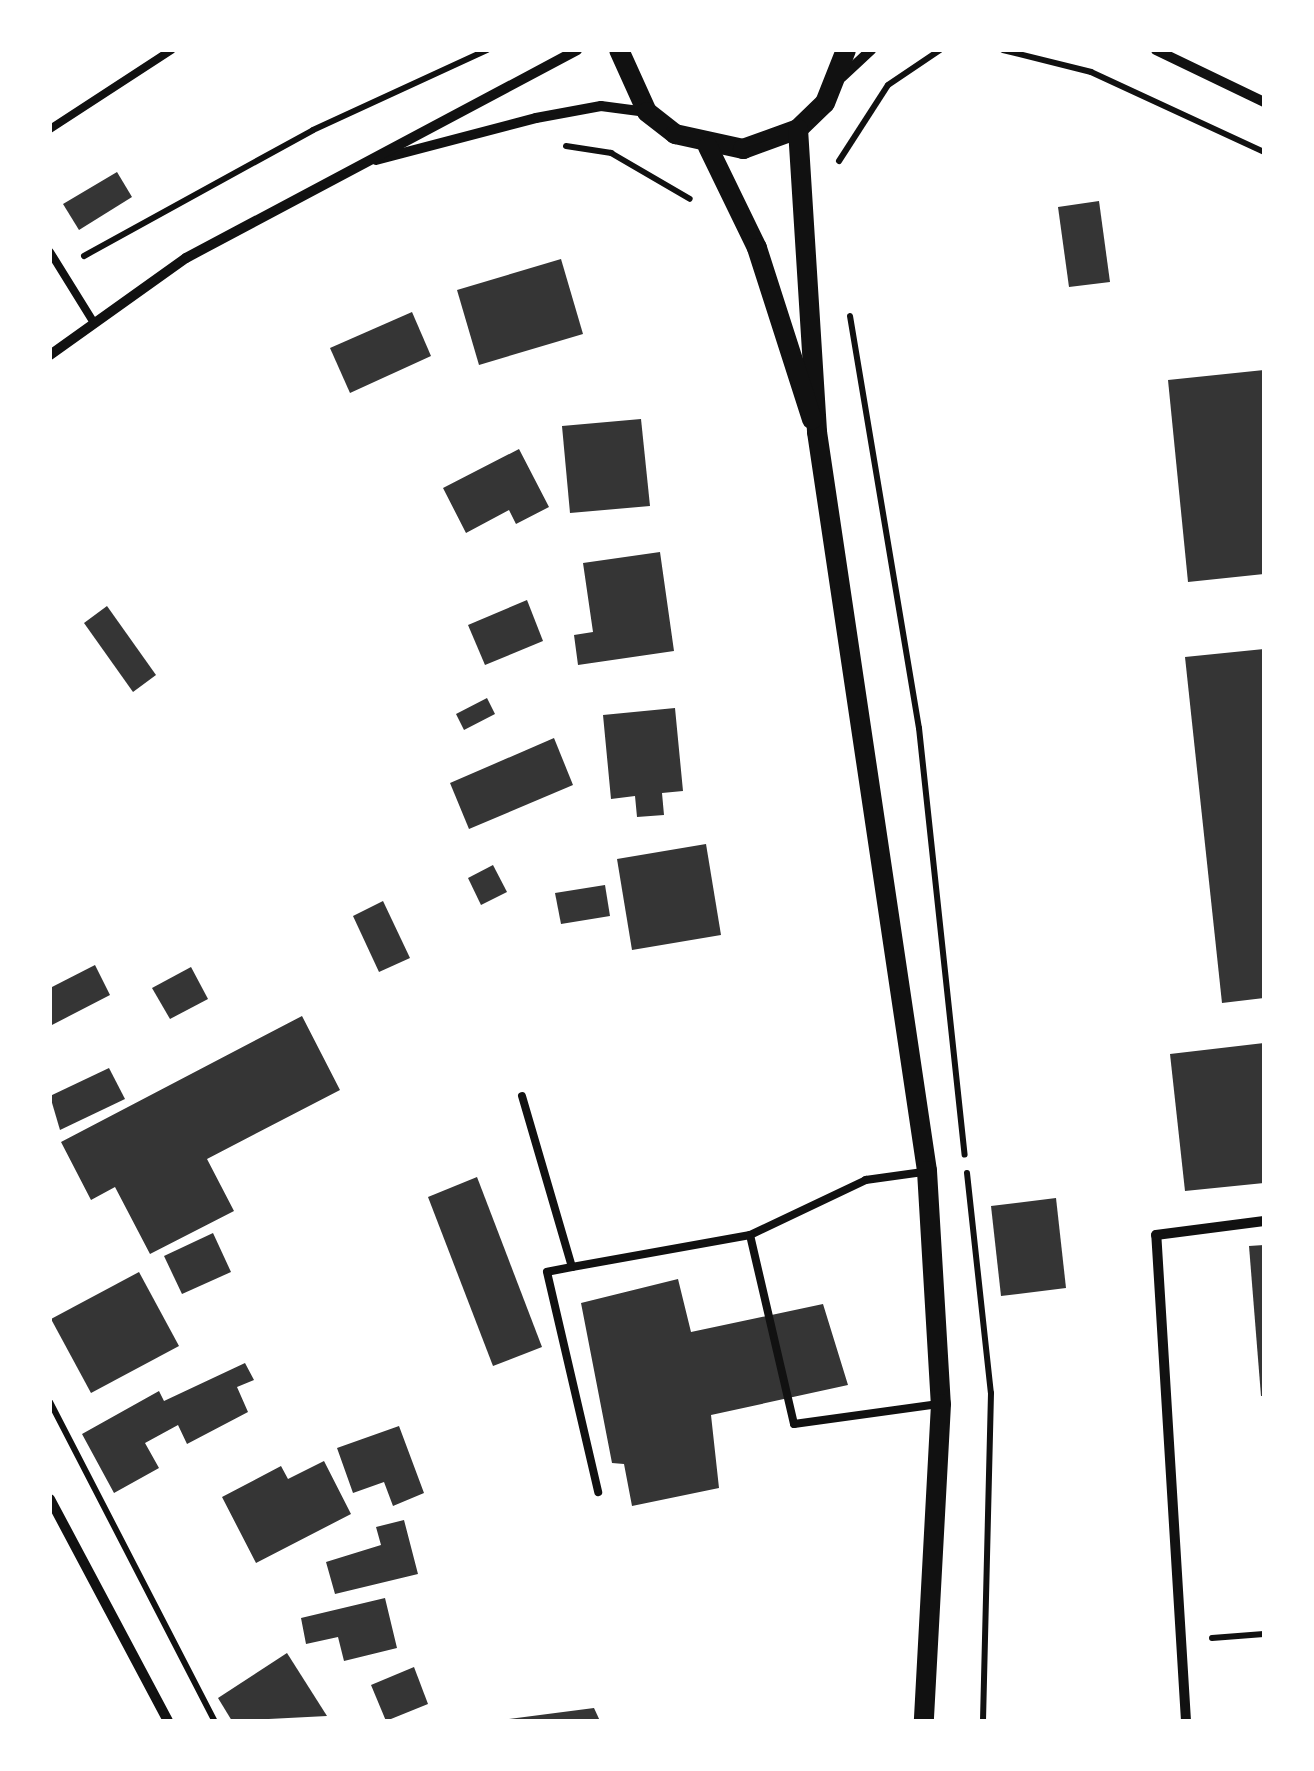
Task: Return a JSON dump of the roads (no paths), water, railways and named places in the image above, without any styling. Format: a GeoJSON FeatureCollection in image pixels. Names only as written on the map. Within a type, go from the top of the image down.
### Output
{"type":"FeatureCollection","features":[{"type":"Feature","properties":{"kind":"main road"},"geometry":{"type":"LineString","coordinates":[[619,50],[647,112],[708,147],[743,149],[798,129],[837,81],[846,50]]}},
{"type":"Feature","properties":{"kind":"main road"},"geometry":{"type":"LineString","coordinates":[[798,129],[817,432],[927,1171],[941,1404],[924,1721]]}},
{"type":"Feature","properties":{"kind":"main road"},"geometry":{"type":"LineString","coordinates":[[708,147],[758,248],[817,432]]}},
{"type":"Feature","properties":{"kind":"street"},"geometry":{"type":"LineString","coordinates":[[50,355],[186,258],[577,50]]}},
{"type":"Feature","properties":{"kind":"street"},"geometry":{"type":"LineString","coordinates":[[837,81],[871,50]]}},
{"type":"Feature","properties":{"kind":"street"},"geometry":{"type":"LineString","coordinates":[[1156,50],[1264,102]]}},
{"type":"Feature","properties":{"kind":"street"},"geometry":{"type":"LineString","coordinates":[[365,162],[536,118],[601,106],[647,112]]}},
{"type":"Feature","properties":{"kind":"street"},"geometry":{"type":"LineString","coordinates":[[1186,1721],[1156,1236],[1264,1220]]}},
{"type":"Feature","properties":{"kind":"street"},"geometry":{"type":"LineString","coordinates":[[50,1499],[168,1721]]}},
{"type":"Feature","properties":{"kind":"lane"},"geometry":{"type":"LineString","coordinates":[[50,129],[170,50]]}},
{"type":"Feature","properties":{"kind":"lane"},"geometry":{"type":"LineString","coordinates":[[50,252],[94,323]]}},
{"type":"Feature","properties":{"kind":"lane"},"geometry":{"type":"LineString","coordinates":[[522,1096],[572,1267]]}},
{"type":"Feature","properties":{"kind":"lane"},"geometry":{"type":"LineString","coordinates":[[598,1492],[547,1272],[750,1235],[866,1180],[927,1171]]}},
{"type":"Feature","properties":{"kind":"lane"},"geometry":{"type":"LineString","coordinates":[[750,1235],[794,1424],[941,1404]]}}]}
